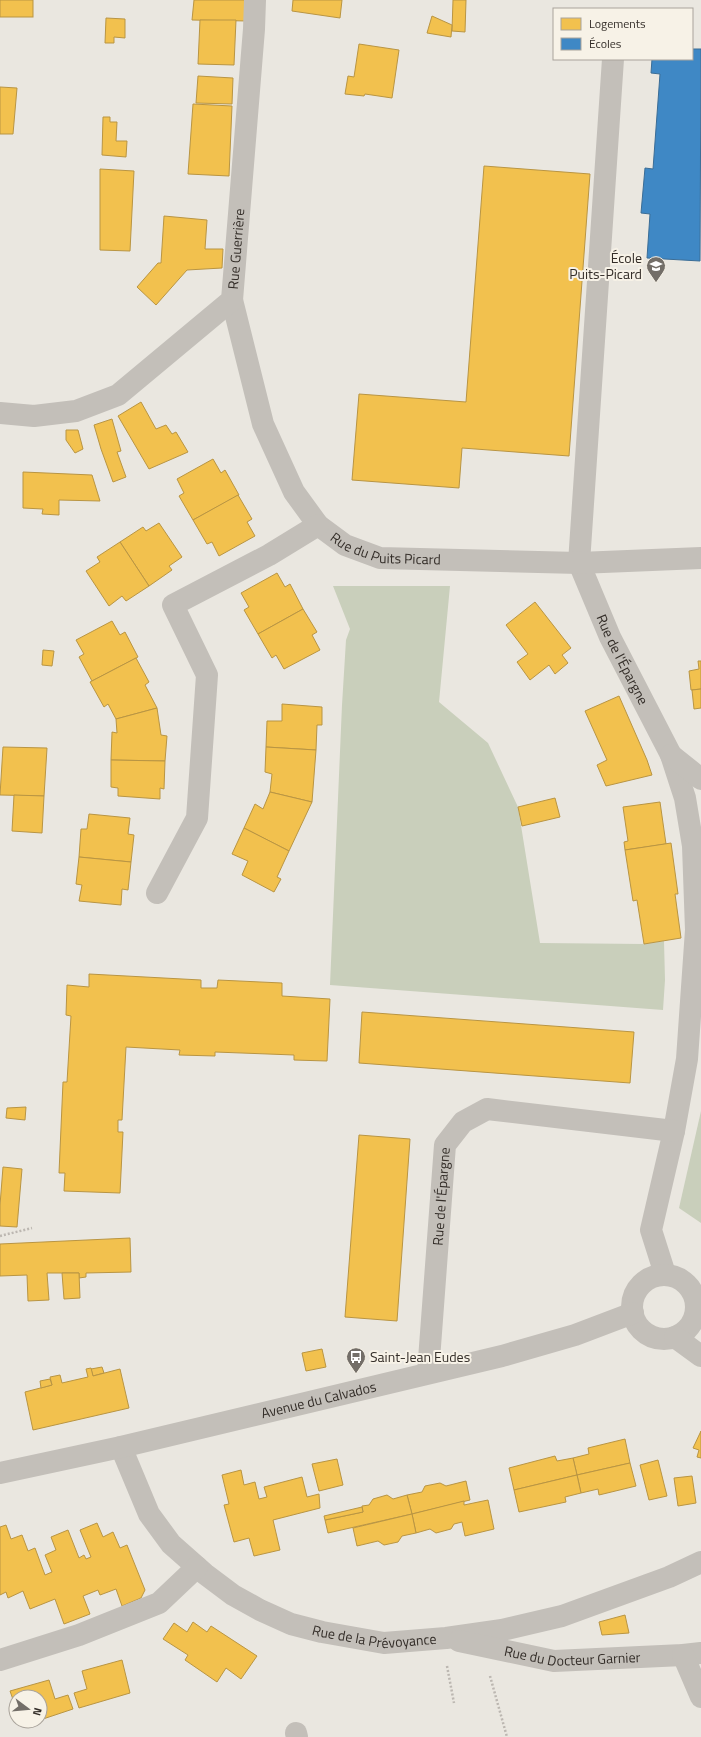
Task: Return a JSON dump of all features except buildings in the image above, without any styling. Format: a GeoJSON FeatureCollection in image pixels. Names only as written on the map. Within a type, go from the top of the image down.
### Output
{"type":"FeatureCollection","features":[{"type":"Feature","properties":{"kind":"street","name":"Rue Guerrière"},"geometry":{"type":"LineString","coordinates":[[0,413],[34,416],[76,411],[118,395],[232,300],[254,29],[255,0]]}},
{"type":"Feature","properties":{"kind":"street"},"geometry":{"type":"LineString","coordinates":[[578,563],[613,60]]}},
{"type":"Feature","properties":{"kind":"street","name":"Rue du Puits Picard"},"geometry":{"type":"LineString","coordinates":[[232,300],[263,424],[294,492],[318,525],[345,545],[380,558],[578,563],[701,558]]}},
{"type":"Feature","properties":{"kind":"street"},"geometry":{"type":"LineString","coordinates":[[157,893],[197,818],[206,675],[173,606],[268,555],[318,525]]}},
{"type":"Feature","properties":{"kind":"street","name":"Rue de l'Épargne"},"geometry":{"type":"LineString","coordinates":[[578,563],[610,638],[671,755],[686,798],[693,846],[696,930],[687,1059],[674,1131],[651,1230],[666,1274]]}},
{"type":"Feature","properties":{"kind":"street","name":"Rue de l'Épargne"},"geometry":{"type":"LineString","coordinates":[[671,755],[701,779]]}},
{"type":"Feature","properties":{"kind":"street","name":"Rue de l'Épargne"},"geometry":{"type":"LineString","coordinates":[[428,1373],[445,1145],[463,1122],[487,1109],[674,1131]]}},
{"type":"Feature","properties":{"kind":"street"},"geometry":{"type":"LineString","coordinates":[[666,1274],[684,1280],[697,1289],[697,1307],[693,1322],[686,1330],[675,1337],[662,1339],[649,1335],[639,1326],[633,1313],[633,1298],[641,1284],[654,1275],[666,1274]]}},
{"type":"Feature","properties":{"kind":"street","name":"Avenue du Calvados"},"geometry":{"type":"LineString","coordinates":[[0,1474],[121,1447],[502,1356],[575,1335],[633,1313]]}},
{"type":"Feature","properties":{"kind":"street"},"geometry":{"type":"LineString","coordinates":[[675,1337],[701,1356]]}},
{"type":"Feature","properties":{"kind":"street","name":"Rue de la Prévoyance"},"geometry":{"type":"LineString","coordinates":[[121,1447],[149,1514],[171,1544],[197,1567],[233,1595],[260,1610],[291,1624],[322,1632],[384,1643],[446,1638],[502,1630],[562,1616],[669,1577],[701,1562]]}},
{"type":"Feature","properties":{"kind":"street"},"geometry":{"type":"LineString","coordinates":[[0,1660],[79,1635],[159,1603],[197,1567]]}},
{"type":"Feature","properties":{"kind":"street","name":"Rue du Docteur Garnier"},"geometry":{"type":"LineString","coordinates":[[446,1638],[554,1661],[692,1654]]}},
{"type":"Feature","properties":{"kind":"street"},"geometry":{"type":"LineString","coordinates":[[692,1654],[701,1697]]}},
{"type":"Feature","properties":{"kind":"path"},"geometry":{"type":"LineString","coordinates":[[0,1236],[32,1228]]}},
{"type":"Feature","properties":{"kind":"path"},"geometry":{"type":"LineString","coordinates":[[453,1663],[446,1662],[454,1703]]}},
{"type":"Feature","properties":{"kind":"path"},"geometry":{"type":"LineString","coordinates":[[488,1670],[507,1737]]}},
{"type":"Feature","properties":{"kind":"green space"},"geometry":{"type":"Polygon","coordinates":[[[333,586],[450,586],[439,702],[488,743],[518,807],[540,943],[644,944],[664,941],[665,980],[663,1010],[330,985],[342,705],[346,640],[350,629],[333,586]]]}},
{"type":"Feature","properties":{"kind":"green space"},"geometry":{"type":"Polygon","coordinates":[[[701,1111],[701,1223],[679,1208],[701,1111]]]}},
{"type":"Feature","properties":{"kind":"place","name":"École Puits-Picard"},"geometry":{"type":"Point","coordinates":[656,283]}},
{"type":"Feature","properties":{"kind":"place","name":"Saint-Jean Eudes"},"geometry":{"type":"Point","coordinates":[356,1374]}}]}
